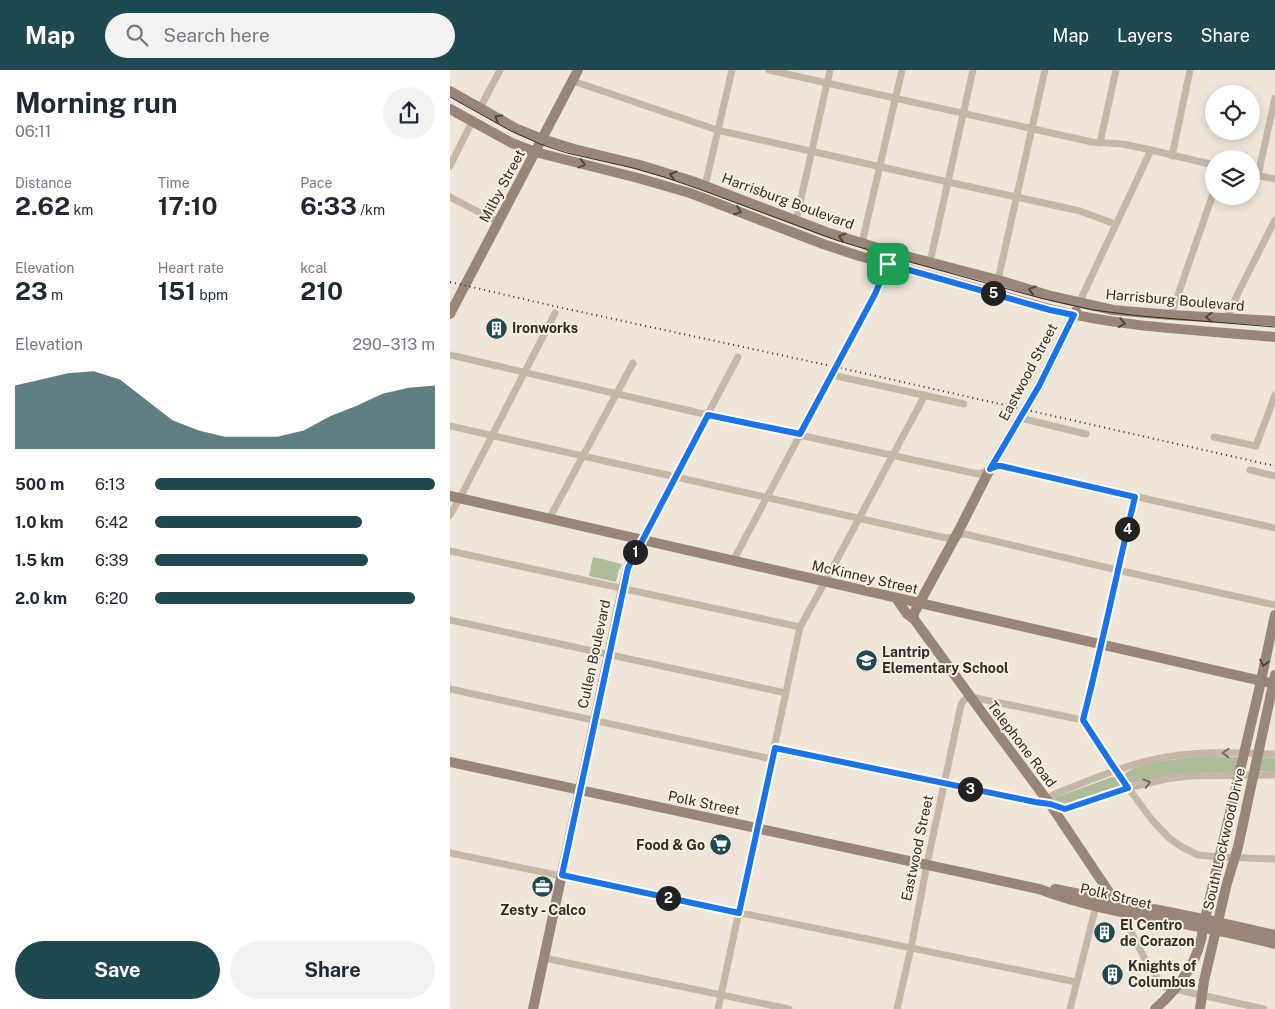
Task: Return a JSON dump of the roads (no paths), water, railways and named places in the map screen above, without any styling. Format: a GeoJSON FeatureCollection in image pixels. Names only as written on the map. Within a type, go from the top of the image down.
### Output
{"type":"FeatureCollection","features":[{"type":"Feature","properties":{"kind":"main road","name":"Milby Street"},"geometry":{"type":"LineString","coordinates":[[450,314],[578,70]]}},
{"type":"Feature","properties":{"kind":"main road","name":"Harrisburg Boulevard"},"geometry":{"type":"LineString","coordinates":[[450,91],[517,129],[542,139],[574,150],[640,165],[705,186],[826,232],[894,253],[1079,303],[1112,310],[1275,322]]}},
{"type":"Feature","properties":{"kind":"main road","name":"Harrisburg Boulevard"},"geometry":{"type":"LineString","coordinates":[[450,109],[512,143],[535,152],[690,193],[823,244],[1050,310],[1139,326],[1275,337]]}},
{"type":"Feature","properties":{"kind":"main road","name":"Eastwood Street"},"geometry":{"type":"LineString","coordinates":[[920,603],[990,469],[1039,386],[1079,303]]}},
{"type":"Feature","properties":{"kind":"main road","name":"McKinney Street"},"geometry":{"type":"LineString","coordinates":[[455,497],[896,598],[1261,680],[1274,681]]}},
{"type":"Feature","properties":{"kind":"main road","name":"Cullen Boulevard"},"geometry":{"type":"LineString","coordinates":[[533,1009],[623,589],[628,568],[641,540]]}},
{"type":"Feature","properties":{"kind":"main road","name":"Telephone Road"},"geometry":{"type":"LineString","coordinates":[[896,598],[907,614],[914,619],[1050,804],[1115,901]]}},
{"type":"Feature","properties":{"kind":"main road"},"geometry":{"type":"LineString","coordinates":[[914,619],[914,613],[920,603]]}},
{"type":"Feature","properties":{"kind":"main road","name":"South Lockwood Drive"},"geometry":{"type":"LineString","coordinates":[[1155,1009],[1186,973],[1193,961],[1202,936],[1275,615]]}},
{"type":"Feature","properties":{"kind":"main road","name":"South Lockwood Drive"},"geometry":{"type":"LineString","coordinates":[[1200,1009],[1201,995],[1238,847],[1274,681]]}},
{"type":"Feature","properties":{"kind":"main road","name":"Polk Street"},"geometry":{"type":"LineString","coordinates":[[450,762],[1039,889],[1062,890],[1130,909],[1204,924],[1275,935]]}},
{"type":"Feature","properties":{"kind":"main road"},"geometry":{"type":"LineString","coordinates":[[1097,901],[1100,879]]}},
{"type":"Feature","properties":{"kind":"main road","name":"Polk Street"},"geometry":{"type":"LineString","coordinates":[[1097,901],[1115,901],[1130,909]]}},
{"type":"Feature","properties":{"kind":"main road","name":"Polk Street"},"geometry":{"type":"LineString","coordinates":[[1217,926],[1275,944]]}},
{"type":"Feature","properties":{"kind":"street"},"geometry":{"type":"LineString","coordinates":[[480,108],[500,70]]}},
{"type":"Feature","properties":{"kind":"street"},"geometry":{"type":"LineString","coordinates":[[705,186],[732,70]]}},
{"type":"Feature","properties":{"kind":"street"},"geometry":{"type":"LineString","coordinates":[[769,70],[1100,144],[1123,144],[1205,164]]}},
{"type":"Feature","properties":{"kind":"street"},"geometry":{"type":"LineString","coordinates":[[796,220],[830,70]]}},
{"type":"Feature","properties":{"kind":"street"},"geometry":{"type":"LineString","coordinates":[[862,243],[902,70]]}},
{"type":"Feature","properties":{"kind":"street"},"geometry":{"type":"LineString","coordinates":[[930,262],[973,70]]}},
{"type":"Feature","properties":{"kind":"street"},"geometry":{"type":"LineString","coordinates":[[998,280],[1045,70]]}},
{"type":"Feature","properties":{"kind":"street"},"geometry":{"type":"LineString","coordinates":[[1100,144],[1116,70]]}},
{"type":"Feature","properties":{"kind":"street"},"geometry":{"type":"LineString","coordinates":[[1172,156],[1190,70]]}},
{"type":"Feature","properties":{"kind":"street"},"geometry":{"type":"LineString","coordinates":[[573,81],[717,130],[1080,211],[1115,224]]}},
{"type":"Feature","properties":{"kind":"street"},"geometry":{"type":"LineString","coordinates":[[1260,152],[1275,98]]}},
{"type":"Feature","properties":{"kind":"street"},"geometry":{"type":"LineString","coordinates":[[450,166],[472,120]]}},
{"type":"Feature","properties":{"kind":"street","name":"Eastwood Street"},"geometry":{"type":"LineString","coordinates":[[1079,303],[1151,150]]}},
{"type":"Feature","properties":{"kind":"street"},"geometry":{"type":"LineString","coordinates":[[1260,175],[1275,179]]}},
{"type":"Feature","properties":{"kind":"street"},"geometry":{"type":"LineString","coordinates":[[450,197],[498,222]]}},
{"type":"Feature","properties":{"kind":"street"},"geometry":{"type":"LineString","coordinates":[[1170,315],[1209,205]]}},
{"type":"Feature","properties":{"kind":"street"},"geometry":{"type":"LineString","coordinates":[[1227,318],[1275,220]]}},
{"type":"Feature","properties":{"kind":"street"},"geometry":{"type":"LineString","coordinates":[[733,561],[875,294],[888,264]]}},
{"type":"Feature","properties":{"kind":"street"},"geometry":{"type":"LineString","coordinates":[[450,515],[455,497],[492,436],[555,313]]}},
{"type":"Feature","properties":{"kind":"street"},"geometry":{"type":"LineString","coordinates":[[450,355],[708,415],[978,474],[1001,466],[1275,528]]}},
{"type":"Feature","properties":{"kind":"street","name":"Cullen Boulevard"},"geometry":{"type":"LineString","coordinates":[[641,540],[738,357]]}},
{"type":"Feature","properties":{"kind":"street"},"geometry":{"type":"LineString","coordinates":[[549,519],[634,362]]}},
{"type":"Feature","properties":{"kind":"street"},"geometry":{"type":"LineString","coordinates":[[832,375],[964,404]]}},
{"type":"Feature","properties":{"kind":"street"},"geometry":{"type":"LineString","coordinates":[[718,1009],[800,627],[924,395]]}},
{"type":"Feature","properties":{"kind":"street"},"geometry":{"type":"LineString","coordinates":[[1214,437],[1256,446],[1275,395]]}},
{"type":"Feature","properties":{"kind":"street"},"geometry":{"type":"LineString","coordinates":[[1020,418],[1086,434]]}},
{"type":"Feature","properties":{"kind":"street"},"geometry":{"type":"LineString","coordinates":[[450,426],[946,538],[965,534],[1275,605]]}},
{"type":"Feature","properties":{"kind":"street"},"geometry":{"type":"LineString","coordinates":[[1250,470],[1275,476]]}},
{"type":"Feature","properties":{"kind":"street"},"geometry":{"type":"LineString","coordinates":[[1083,720],[1135,497]]}},
{"type":"Feature","properties":{"kind":"street"},"geometry":{"type":"LineString","coordinates":[[450,551],[800,627]]}},
{"type":"Feature","properties":{"kind":"street"},"geometry":{"type":"LineString","coordinates":[[450,620],[786,693]]}},
{"type":"Feature","properties":{"kind":"street"},"geometry":{"type":"LineString","coordinates":[[450,689],[772,759]]}},
{"type":"Feature","properties":{"kind":"street"},"geometry":{"type":"LineString","coordinates":[[971,697],[1083,720],[1116,771],[1152,820],[1169,838],[1182,847],[1198,854],[1220,857],[1275,859]]}},
{"type":"Feature","properties":{"kind":"street","name":"Eastwood Street"},"geometry":{"type":"LineString","coordinates":[[896,1009],[911,948],[961,705],[964,700],[971,697]]}},
{"type":"Feature","properties":{"kind":"street"},"geometry":{"type":"LineString","coordinates":[[775,748],[944,784],[1050,804],[1065,809],[1128,788],[1166,779],[1188,776],[1275,775]]}},
{"type":"Feature","properties":{"kind":"street"},"geometry":{"type":"LineString","coordinates":[[1050,804],[1052,796],[1055,794],[1142,762],[1172,756],[1214,753],[1275,754]]}},
{"type":"Feature","properties":{"kind":"street"},"geometry":{"type":"LineString","coordinates":[[450,853],[1076,982]]}},
{"type":"Feature","properties":{"kind":"street"},"geometry":{"type":"LineString","coordinates":[[1070,1009],[1097,901]]}},
{"type":"Feature","properties":{"kind":"street"},"geometry":{"type":"LineString","coordinates":[[1130,909],[1129,928],[1153,973],[1165,987],[1264,1009]]}},
{"type":"Feature","properties":{"kind":"street"},"geometry":{"type":"LineString","coordinates":[[544,958],[788,1009]]}},
{"type":"Feature","properties":{"kind":"tram line"},"geometry":{"type":"LineString","coordinates":[[450,97],[509,130],[540,144],[567,153],[664,177],[836,240],[892,257],[1040,298],[1093,310],[1140,316],[1275,327]]}},
{"type":"Feature","properties":{"kind":"railway"},"geometry":{"type":"LineString","coordinates":[[450,282],[1275,466]]}},
{"type":"Feature","properties":{"kind":"place","name":"Ironworks"},"geometry":{"type":"Point","coordinates":[496,328]}},
{"type":"Feature","properties":{"kind":"place","name":"Lantrip Elementary School"},"geometry":{"type":"Point","coordinates":[866,660]}},
{"type":"Feature","properties":{"kind":"place","name":"Food & Go"},"geometry":{"type":"Point","coordinates":[721,845]}},
{"type":"Feature","properties":{"kind":"place","name":"Zesty - Calco"},"geometry":{"type":"Point","coordinates":[543,887]}},
{"type":"Feature","properties":{"kind":"place","name":"El Centro de Corazon"},"geometry":{"type":"Point","coordinates":[1104,933]}},
{"type":"Feature","properties":{"kind":"place","name":"Knights of Columbus"},"geometry":{"type":"Point","coordinates":[1112,974]}}]}
